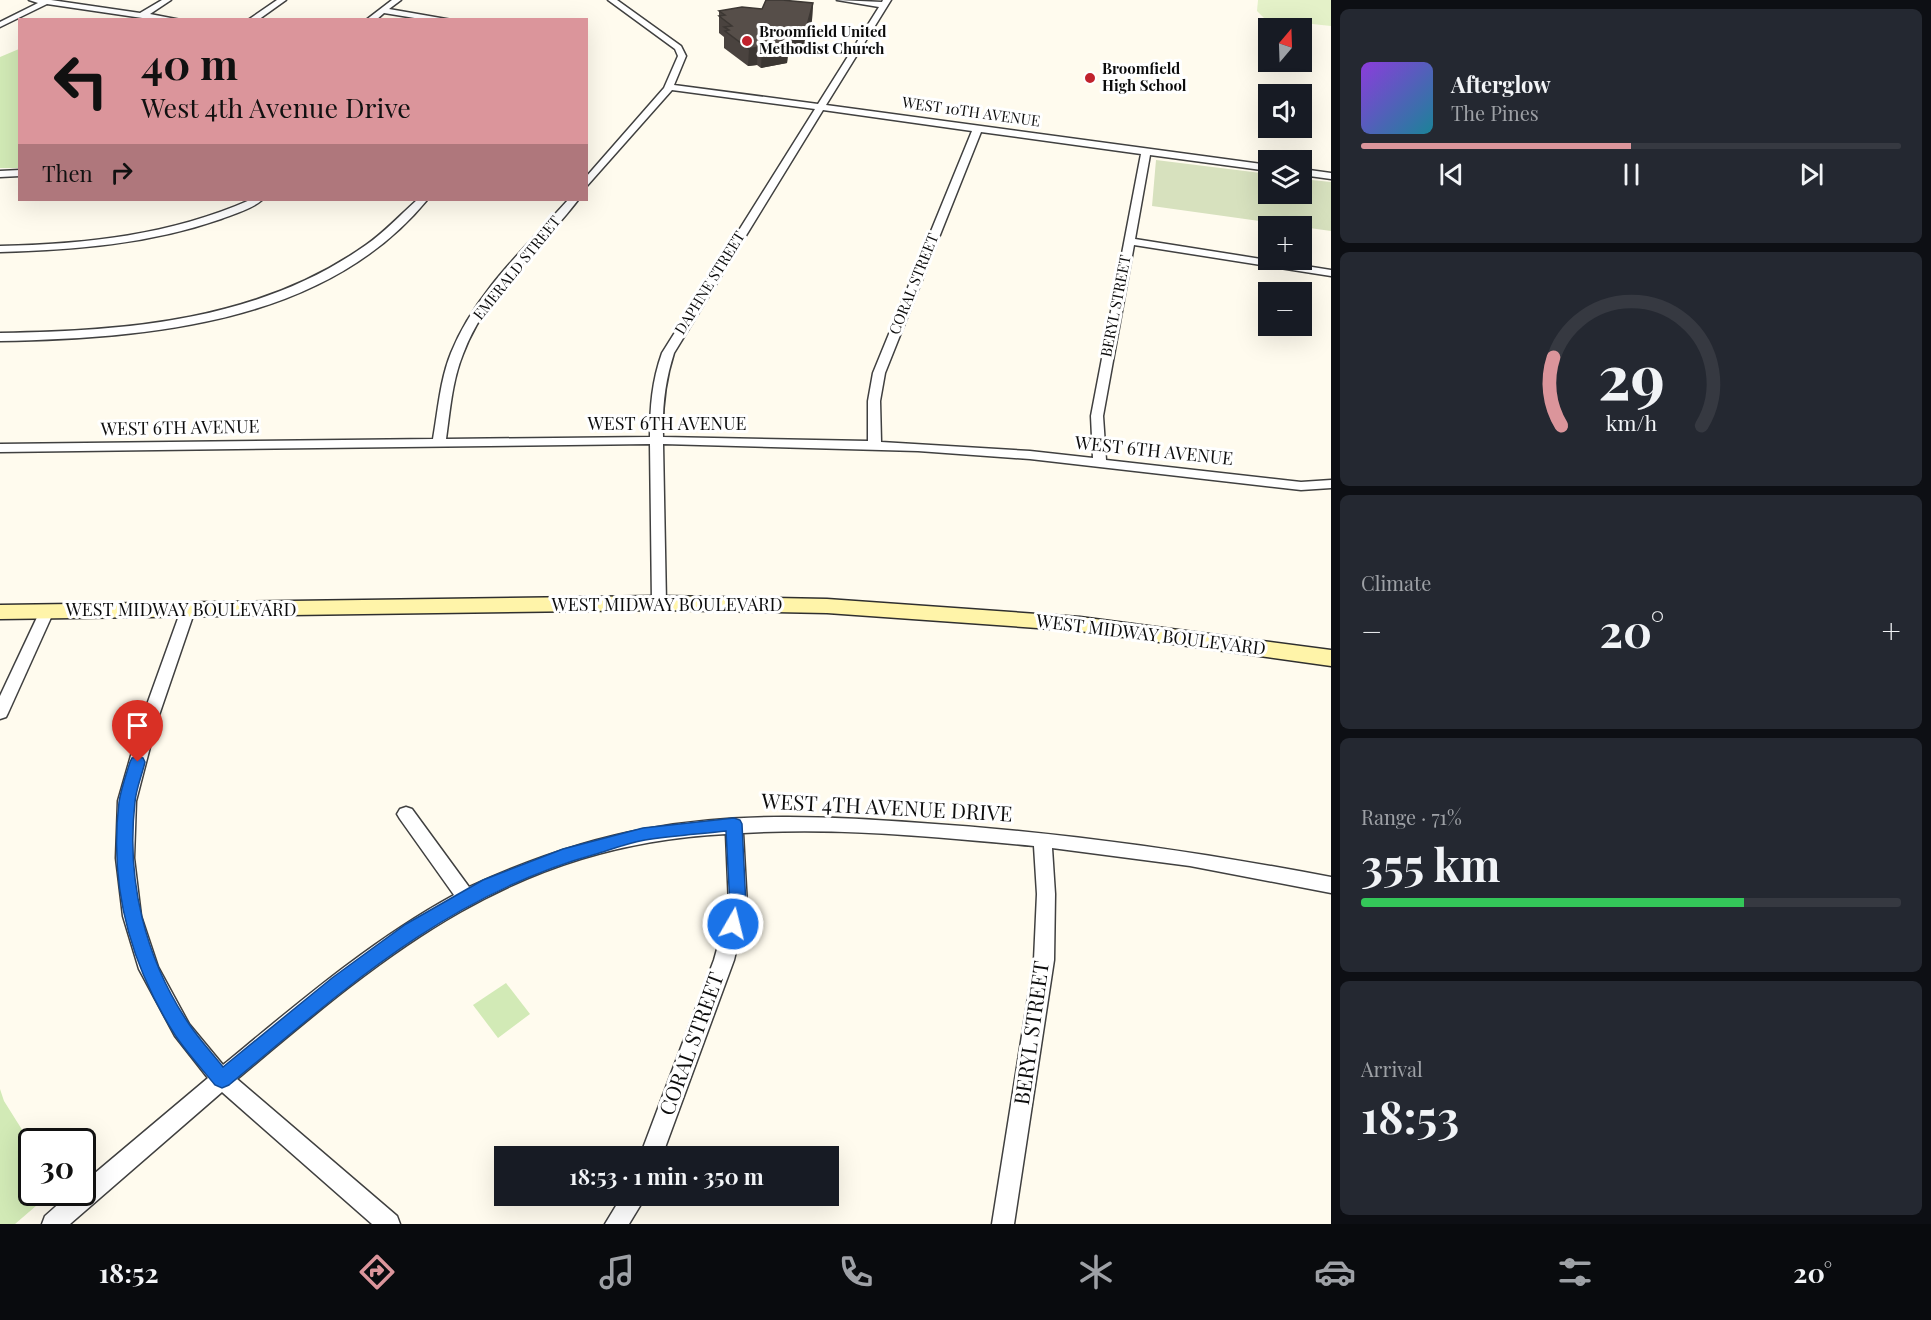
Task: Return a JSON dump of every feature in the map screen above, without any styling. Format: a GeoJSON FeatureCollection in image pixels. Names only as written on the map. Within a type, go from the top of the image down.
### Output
{"type":"FeatureCollection","features":[{"type":"Feature","properties":{"kind":"main road","name":"WEST MIDWAY BOULEVARD"},"geometry":{"type":"LineString","coordinates":[[0,612],[659,603],[827,606],[1018,618],[1145,632],[1331,658]]}},
{"type":"Feature","properties":{"kind":"street"},"geometry":{"type":"LineString","coordinates":[[33,0],[163,18]]}},
{"type":"Feature","properties":{"kind":"street"},"geometry":{"type":"LineString","coordinates":[[142,15],[167,0]]}},
{"type":"Feature","properties":{"kind":"street"},"geometry":{"type":"LineString","coordinates":[[255,18],[282,0]]}},
{"type":"Feature","properties":{"kind":"street"},"geometry":{"type":"LineString","coordinates":[[373,18],[397,0]]}},
{"type":"Feature","properties":{"kind":"street"},"geometry":{"type":"LineString","coordinates":[[588,182],[670,87],[681,53],[612,0]]}},
{"type":"Feature","properties":{"kind":"street"},"geometry":{"type":"LineString","coordinates":[[841,0],[886,2]]}},
{"type":"Feature","properties":{"kind":"street"},"geometry":{"type":"LineString","coordinates":[[0,26],[47,1]]}},
{"type":"Feature","properties":{"kind":"street","name":"DAPHNE STREET"},"geometry":{"type":"LineString","coordinates":[[659,603],[656,405],[661,374],[668,353],[886,2]]}},
{"type":"Feature","properties":{"kind":"street"},"geometry":{"type":"LineString","coordinates":[[382,11],[433,18]]}},
{"type":"Feature","properties":{"kind":"street","name":"WEST 10TH AVENUE"},"geometry":{"type":"LineString","coordinates":[[670,87],[1258,166]]}},
{"type":"Feature","properties":{"kind":"street","name":"CORAL STREET"},"geometry":{"type":"LineString","coordinates":[[875,446],[874,401],[879,372],[978,128]]}},
{"type":"Feature","properties":{"kind":"street","name":"BERYL STREET"},"geometry":{"type":"LineString","coordinates":[[1100,462],[1096,416],[1146,151]]}},
{"type":"Feature","properties":{"kind":"street"},"geometry":{"type":"LineString","coordinates":[[0,174],[18,173]]}},
{"type":"Feature","properties":{"kind":"street"},"geometry":{"type":"LineString","coordinates":[[1312,173],[1331,176]]}},
{"type":"Feature","properties":{"kind":"street"},"geometry":{"type":"LineString","coordinates":[[0,249],[55,248],[136,238],[201,222],[254,201]]}},
{"type":"Feature","properties":{"kind":"street"},"geometry":{"type":"LineString","coordinates":[[0,337],[69,336],[139,330],[194,320],[254,304],[307,283],[366,251],[421,201]]}},
{"type":"Feature","properties":{"kind":"street","name":"EMERALD STREET"},"geometry":{"type":"LineString","coordinates":[[439,443],[451,373],[468,329],[500,285],[572,201]]}},
{"type":"Feature","properties":{"kind":"street"},"geometry":{"type":"LineString","coordinates":[[1128,241],[1331,273]]}},
{"type":"Feature","properties":{"kind":"street","name":"WEST 6TH AVENUE"},"geometry":{"type":"LineString","coordinates":[[0,448],[656,441],[875,446],[1100,462],[1300,486],[1331,484]]}},
{"type":"Feature","properties":{"kind":"street"},"geometry":{"type":"LineString","coordinates":[[188,610],[148,724],[127,801],[124,858],[132,916],[149,969],[182,1030],[222,1079],[389,1224]]}},
{"type":"Feature","properties":{"kind":"street"},"geometry":{"type":"LineString","coordinates":[[0,713],[47,611]]}},
{"type":"Feature","properties":{"kind":"street"},"geometry":{"type":"LineString","coordinates":[[406,814],[466,897]]}},
{"type":"Feature","properties":{"kind":"street","name":"WEST 4TH AVENUE DRIVE"},"geometry":{"type":"LineString","coordinates":[[222,1079],[338,983],[412,929],[466,897],[489,885],[563,856],[643,834],[734,824],[795,822],[864,826],[1043,840],[1191,859],[1331,885]]}},
{"type":"Feature","properties":{"kind":"street","name":"CORAL STREET"},"geometry":{"type":"LineString","coordinates":[[655,1146],[724,960],[738,906],[734,824]]}},
{"type":"Feature","properties":{"kind":"street","name":"BERYL STREET"},"geometry":{"type":"LineString","coordinates":[[1003,1224],[1044,960],[1046,894],[1043,840]]}},
{"type":"Feature","properties":{"kind":"street"},"geometry":{"type":"LineString","coordinates":[[53,1224],[222,1079]]}},
{"type":"Feature","properties":{"kind":"street"},"geometry":{"type":"LineString","coordinates":[[616,1224],[628,1206]]}},
{"type":"Feature","properties":{"kind":"green space"},"geometry":{"type":"Polygon","coordinates":[[[1258,0],[1331,0],[1331,26],[1312,24],[1312,18],[1264,18],[1257,11],[1258,0]]]}},
{"type":"Feature","properties":{"kind":"green space"},"geometry":{"type":"Polygon","coordinates":[[[18,49],[18,168],[0,168],[0,57],[18,49]]]}},
{"type":"Feature","properties":{"kind":"green space"},"geometry":{"type":"Polygon","coordinates":[[[1156,160],[1258,173],[1258,204],[1312,204],[1312,180],[1331,182],[1331,231],[1312,228],[1312,216],[1258,216],[1258,221],[1152,206],[1156,160]]]}},
{"type":"Feature","properties":{"kind":"green space"},"geometry":{"type":"Polygon","coordinates":[[[506,983],[530,1014],[498,1038],[473,1005],[506,983]]]}},
{"type":"Feature","properties":{"kind":"green space"},"geometry":{"type":"Polygon","coordinates":[[[0,1089],[4,1101],[21,1128],[18,1128],[18,1206],[36,1206],[15,1224],[0,1224],[0,1089]]]}},
{"type":"Feature","properties":{"kind":"building"},"geometry":{"type":"Polygon","coordinates":[[[766,0],[813,3],[805,33],[778,38],[788,46],[762,51],[758,47],[749,49],[725,31],[729,30],[724,27],[732,26],[719,16],[725,15],[719,11],[742,7],[762,9],[766,0]]]}},
{"type":"Feature","properties":{"kind":"place","name":"Broomfield United Methodist Church"},"geometry":{"type":"Point","coordinates":[747,41]}},
{"type":"Feature","properties":{"kind":"place","name":"Broomfield High School"},"geometry":{"type":"Point","coordinates":[1090,78]}},
{"type":"Feature","properties":{"kind":"route"},"geometry":{"type":"LineString","coordinates":[[138,762],[127,801],[124,858],[132,916],[149,969],[182,1030],[222,1079],[338,983],[412,929],[489,885],[563,856],[643,834],[734,824],[738,906],[733,924]]}}]}
